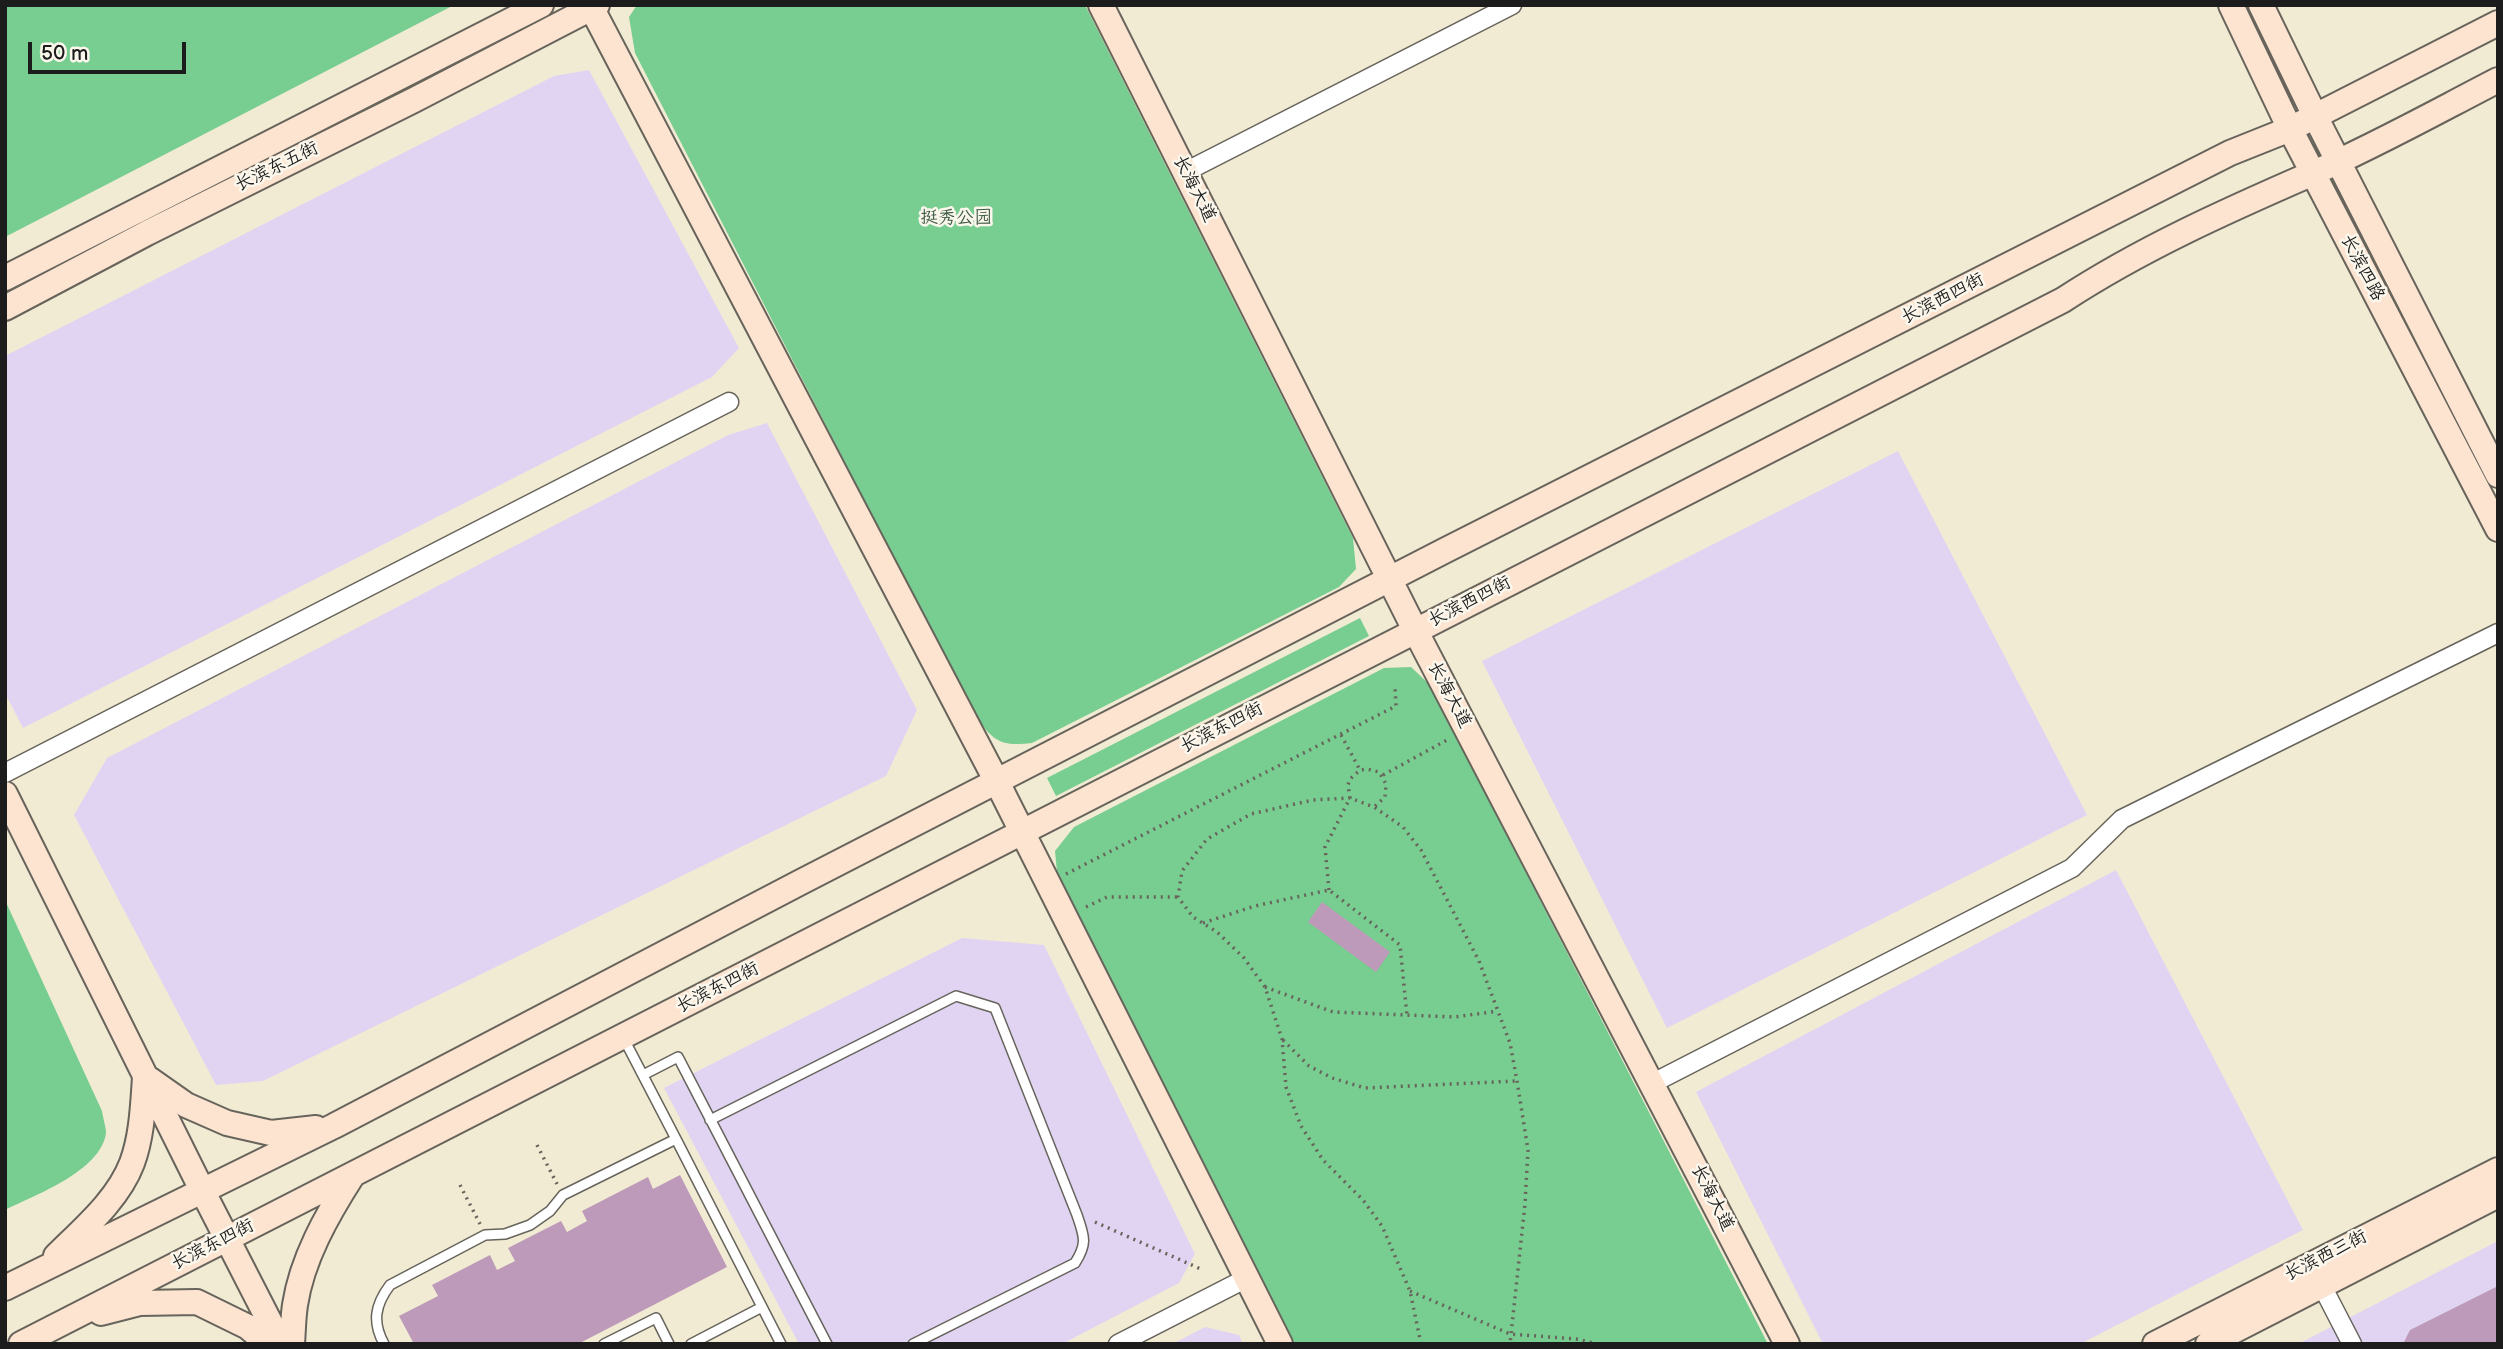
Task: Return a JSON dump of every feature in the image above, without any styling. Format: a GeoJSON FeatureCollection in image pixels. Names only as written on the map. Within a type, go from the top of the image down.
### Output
{"type":"FeatureCollection","features":[{"type":"Feature","properties":{"kind":"main road","name":"长海大道"},"geometry":{"type":"LineString","coordinates":[[1101,5],[1415,630],[1787,1344]]}},
{"type":"Feature","properties":{"kind":"main road","name":"长滨四路"},"geometry":{"type":"LineString","coordinates":[[2231,5],[2312,173],[2498,529]]}},
{"type":"Feature","properties":{"kind":"main road","name":"长滨四路"},"geometry":{"type":"LineString","coordinates":[[2261,5],[2498,475]]}},
{"type":"Feature","properties":{"kind":"main road","name":"长滨东五街"},"geometry":{"type":"LineString","coordinates":[[5,278],[540,6]]}},
{"type":"Feature","properties":{"kind":"main road","name":"长滨东五街"},"geometry":{"type":"LineString","coordinates":[[5,307],[225,193],[551,30],[593,6]]}},
{"type":"Feature","properties":{"kind":"main road"},"geometry":{"type":"LineString","coordinates":[[593,6],[1023,832],[1280,1344]]}},
{"type":"Feature","properties":{"kind":"main road","name":"长滨西四街"},"geometry":{"type":"LineString","coordinates":[[1390,580],[2230,153],[2290,129],[2498,23]]}},
{"type":"Feature","properties":{"kind":"main road","name":"长滨西四街"},"geometry":{"type":"LineString","coordinates":[[1415,630],[2063,300],[2102,275],[2163,243],[2254,197],[2338,161],[2498,80]]}},
{"type":"Feature","properties":{"kind":"main road"},"geometry":{"type":"LineString","coordinates":[[5,1288],[334,1126],[1390,580]]}},
{"type":"Feature","properties":{"kind":"main road","name":"长滨东四街"},"geometry":{"type":"LineString","coordinates":[[20,1344],[1415,630]]}},
{"type":"Feature","properties":{"kind":"main road"},"geometry":{"type":"LineString","coordinates":[[5,794],[281,1344]]}},
{"type":"Feature","properties":{"kind":"main road"},"geometry":{"type":"LineString","coordinates":[[145,1076],[186,1105],[227,1124],[271,1133],[334,1126]]}},
{"type":"Feature","properties":{"kind":"main road"},"geometry":{"type":"LineString","coordinates":[[39,1272],[104,1208],[131,1165],[142,1126],[145,1076]]}},
{"type":"Feature","properties":{"kind":"main road","name":"长滨西三街"},"geometry":{"type":"LineString","coordinates":[[2155,1344],[2498,1170]]}},
{"type":"Feature","properties":{"kind":"main road"},"geometry":{"type":"LineString","coordinates":[[292,1344],[295,1304],[308,1261],[326,1216],[353,1174]]}},
{"type":"Feature","properties":{"kind":"main road","name":"长滨西三街"},"geometry":{"type":"LineString","coordinates":[[2208,1344],[2498,1195]]}},
{"type":"Feature","properties":{"kind":"main road"},"geometry":{"type":"LineString","coordinates":[[60,1324],[140,1303],[197,1302],[248,1326],[268,1344]]}},
{"type":"Feature","properties":{"kind":"street"},"geometry":{"type":"LineString","coordinates":[[1185,172],[1512,5]]}},
{"type":"Feature","properties":{"kind":"street"},"geometry":{"type":"LineString","coordinates":[[5,773],[729,402]]}},
{"type":"Feature","properties":{"kind":"street"},"geometry":{"type":"LineString","coordinates":[[1653,1083],[2071,868],[2122,819],[2498,633]]}},
{"type":"Feature","properties":{"kind":"street"},"geometry":{"type":"LineString","coordinates":[[1118,1344],[1247,1278]]}},
{"type":"Feature","properties":{"kind":"street"},"geometry":{"type":"LineString","coordinates":[[2322,1286],[2352,1344]]}},
{"type":"Feature","properties":{"kind":"lane"},"geometry":{"type":"LineString","coordinates":[[710,1120],[956,996],[995,1008],[1077,1215],[1085,1238],[1082,1252],[1075,1263],[913,1344]]}},
{"type":"Feature","properties":{"kind":"lane"},"geometry":{"type":"LineString","coordinates":[[624,1037],[781,1344]]}},
{"type":"Feature","properties":{"kind":"lane"},"geometry":{"type":"LineString","coordinates":[[643,1074],[678,1057],[827,1344]]}},
{"type":"Feature","properties":{"kind":"lane"},"geometry":{"type":"LineString","coordinates":[[384,1344],[375,1315],[380,1298],[390,1285],[485,1235],[505,1234],[530,1225],[550,1211],[563,1195],[676,1139]]}},
{"type":"Feature","properties":{"kind":"lane"},"geometry":{"type":"LineString","coordinates":[[691,1344],[762,1307]]}},
{"type":"Feature","properties":{"kind":"lane"},"geometry":{"type":"LineString","coordinates":[[604,1344],[656,1318],[669,1344]]}},
{"type":"Feature","properties":{"kind":"path"},"geometry":{"type":"LineString","coordinates":[[1066,874],[1396,706],[1395,687]]}},
{"type":"Feature","properties":{"kind":"path"},"geometry":{"type":"LineString","coordinates":[[1382,775],[1467,729]]}},
{"type":"Feature","properties":{"kind":"path"},"geometry":{"type":"LineString","coordinates":[[1341,735],[1360,770]]}},
{"type":"Feature","properties":{"kind":"path"},"geometry":{"type":"LineString","coordinates":[[1374,807],[1380,803],[1387,791],[1387,784],[1382,775],[1374,769],[1360,770],[1354,773],[1348,785],[1350,798],[1325,847],[1329,890],[1400,945],[1407,1016]]}},
{"type":"Feature","properties":{"kind":"path"},"geometry":{"type":"LineString","coordinates":[[1421,1344],[1410,1291],[1382,1226],[1363,1200],[1323,1160],[1301,1126],[1286,1087],[1282,1039],[1265,987],[1244,958],[1217,932],[1193,916],[1178,897],[1182,871],[1208,839],[1251,814],[1313,800],[1350,798],[1374,807],[1404,827],[1421,850],[1479,961],[1510,1043],[1528,1150],[1510,1344]]}},
{"type":"Feature","properties":{"kind":"path"},"geometry":{"type":"LineString","coordinates":[[1202,923],[1255,906],[1329,890]]}},
{"type":"Feature","properties":{"kind":"path"},"geometry":{"type":"LineString","coordinates":[[1081,910],[1107,897],[1178,897]]}},
{"type":"Feature","properties":{"kind":"path"},"geometry":{"type":"LineString","coordinates":[[1265,987],[1333,1012],[1455,1017],[1498,1011]]}},
{"type":"Feature","properties":{"kind":"path"},"geometry":{"type":"LineString","coordinates":[[1282,1039],[1309,1066],[1332,1078],[1365,1088],[1517,1081]]}},
{"type":"Feature","properties":{"kind":"path"},"geometry":{"type":"LineString","coordinates":[[537,1145],[563,1195]]}},
{"type":"Feature","properties":{"kind":"path"},"geometry":{"type":"LineString","coordinates":[[460,1185],[485,1235]]}},
{"type":"Feature","properties":{"kind":"path"},"geometry":{"type":"LineString","coordinates":[[1077,1215],[1203,1270]]}},
{"type":"Feature","properties":{"kind":"path"},"geometry":{"type":"LineString","coordinates":[[1410,1291],[1510,1334],[1576,1339],[1598,1344]]}},
{"type":"Feature","properties":{"kind":"shaded area"},"geometry":{"type":"Polygon","coordinates":[[[589,70],[739,348],[712,377],[23,728],[5,693],[5,356],[554,76],[589,70]]]}},
{"type":"Feature","properties":{"kind":"shaded area"},"geometry":{"type":"Polygon","coordinates":[[[767,423],[917,710],[886,776],[263,1081],[216,1085],[74,815],[107,758],[728,435],[767,423]]]}},
{"type":"Feature","properties":{"kind":"shaded area"},"geometry":{"type":"Polygon","coordinates":[[[1898,451],[2087,815],[1667,1028],[1482,661],[1898,451]]]}},
{"type":"Feature","properties":{"kind":"shaded area"},"geometry":{"type":"Polygon","coordinates":[[[2116,870],[2303,1230],[2080,1344],[1823,1344],[1696,1092],[2116,870]]]}},
{"type":"Feature","properties":{"kind":"shaded area"},"geometry":{"type":"Polygon","coordinates":[[[962,938],[1044,945],[1195,1254],[1179,1283],[1062,1344],[799,1344],[664,1088],[962,938]]]}},
{"type":"Feature","properties":{"kind":"shaded area"},"geometry":{"type":"Polygon","coordinates":[[[2498,1241],[2498,1344],[2298,1344],[2498,1241]]]}},
{"type":"Feature","properties":{"kind":"shaded area"},"geometry":{"type":"Polygon","coordinates":[[[1205,1327],[1239,1335],[1243,1344],[1172,1344],[1205,1327]]]}},
{"type":"Feature","properties":{"kind":"green space"},"geometry":{"type":"Polygon","coordinates":[[[5,5],[454,5],[5,237],[5,5]]]}},
{"type":"Feature","properties":{"kind":"green space","name":"挺秀公园"},"geometry":{"type":"Polygon","coordinates":[[[637,5],[1085,5],[1353,538],[1356,569],[1339,587],[1032,743],[1013,744],[994,738],[976,718],[635,53],[629,17],[637,5]]]}},
{"type":"Feature","properties":{"kind":"green space"},"geometry":{"type":"Polygon","coordinates":[[[1360,618],[1369,636],[1056,796],[1047,778],[1360,618]]]}},
{"type":"Feature","properties":{"kind":"green space"},"geometry":{"type":"Polygon","coordinates":[[[1411,667],[1429,684],[1768,1344],[1295,1344],[1058,882],[1055,851],[1074,827],[1384,668],[1411,667]]]}},
{"type":"Feature","properties":{"kind":"green space"},"geometry":{"type":"Polygon","coordinates":[[[5,900],[102,1111],[106,1133],[101,1147],[80,1170],[49,1189],[5,1210],[5,900]]]}},
{"type":"Feature","properties":{"kind":"building"},"geometry":{"type":"Polygon","coordinates":[[[1322,902],[1390,952],[1376,972],[1308,922],[1322,902]]]}},
{"type":"Feature","properties":{"kind":"building"},"geometry":{"type":"Polygon","coordinates":[[[680,1175],[727,1267],[578,1344],[414,1344],[399,1316],[438,1296],[432,1285],[490,1255],[497,1270],[515,1261],[508,1248],[561,1221],[567,1232],[587,1221],[582,1211],[648,1177],[653,1189],[680,1175]]]}},
{"type":"Feature","properties":{"kind":"building"},"geometry":{"type":"Polygon","coordinates":[[[2498,1286],[2498,1344],[2403,1344],[2410,1330],[2498,1286]]]}}]}
